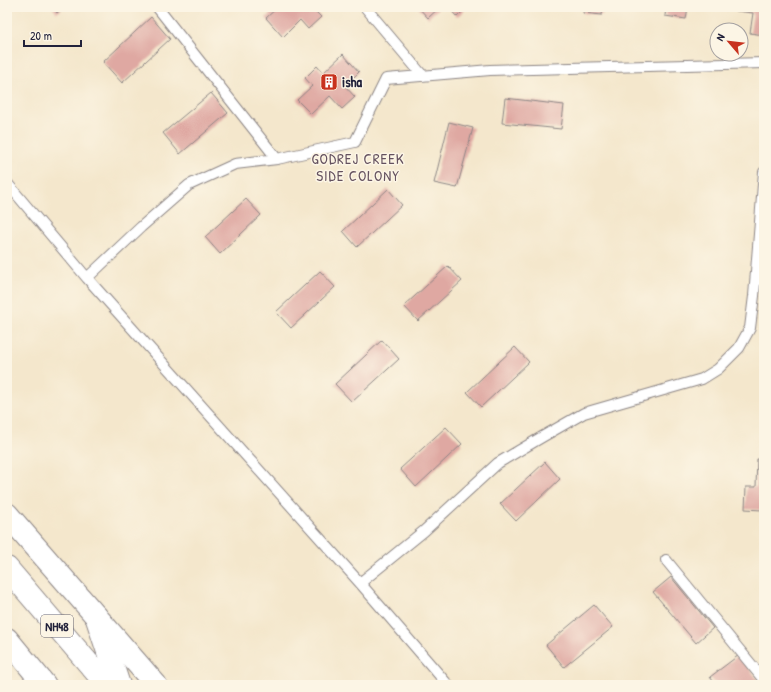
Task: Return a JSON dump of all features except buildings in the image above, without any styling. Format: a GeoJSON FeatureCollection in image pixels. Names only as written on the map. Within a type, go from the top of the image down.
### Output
{"type":"FeatureCollection","features":[{"type":"Feature","properties":{"kind":"main road"},"geometry":{"type":"LineString","coordinates":[[7,514],[156,685]]}},
{"type":"Feature","properties":{"kind":"main road","name":"NH48"},"geometry":{"type":"LineString","coordinates":[[7,568],[107,685]]}},
{"type":"Feature","properties":{"kind":"main road"},"geometry":{"type":"LineString","coordinates":[[96,616],[119,685]]}},
{"type":"Feature","properties":{"kind":"main road"},"geometry":{"type":"LineString","coordinates":[[7,639],[45,685]]}},
{"type":"Feature","properties":{"kind":"lane"},"geometry":{"type":"LineString","coordinates":[[157,7],[277,159]]}},
{"type":"Feature","properties":{"kind":"lane"},"geometry":{"type":"LineString","coordinates":[[365,7],[423,76]]}},
{"type":"Feature","properties":{"kind":"lane"},"geometry":{"type":"LineString","coordinates":[[87,278],[141,227],[189,185],[235,164],[277,159],[355,142],[386,79],[490,70],[764,63]]}},
{"type":"Feature","properties":{"kind":"lane"},"geometry":{"type":"LineString","coordinates":[[360,583],[424,531],[498,463],[584,413],[702,379],[718,369],[739,348],[750,328],[754,302],[764,172]]}},
{"type":"Feature","properties":{"kind":"lane"},"geometry":{"type":"LineString","coordinates":[[7,183],[87,278],[360,583],[448,685]]}},
{"type":"Feature","properties":{"kind":"lane"},"geometry":{"type":"LineString","coordinates":[[666,560],[764,680]]}},
{"type":"Feature","properties":{"kind":"place","name":"isha"},"geometry":{"type":"Point","coordinates":[329,82]}},
{"type":"Feature","properties":{"kind":"district","name":"GODREJ CREEK SIDE COLONY"},"geometry":{"type":"Point","coordinates":[358,168]}}]}
